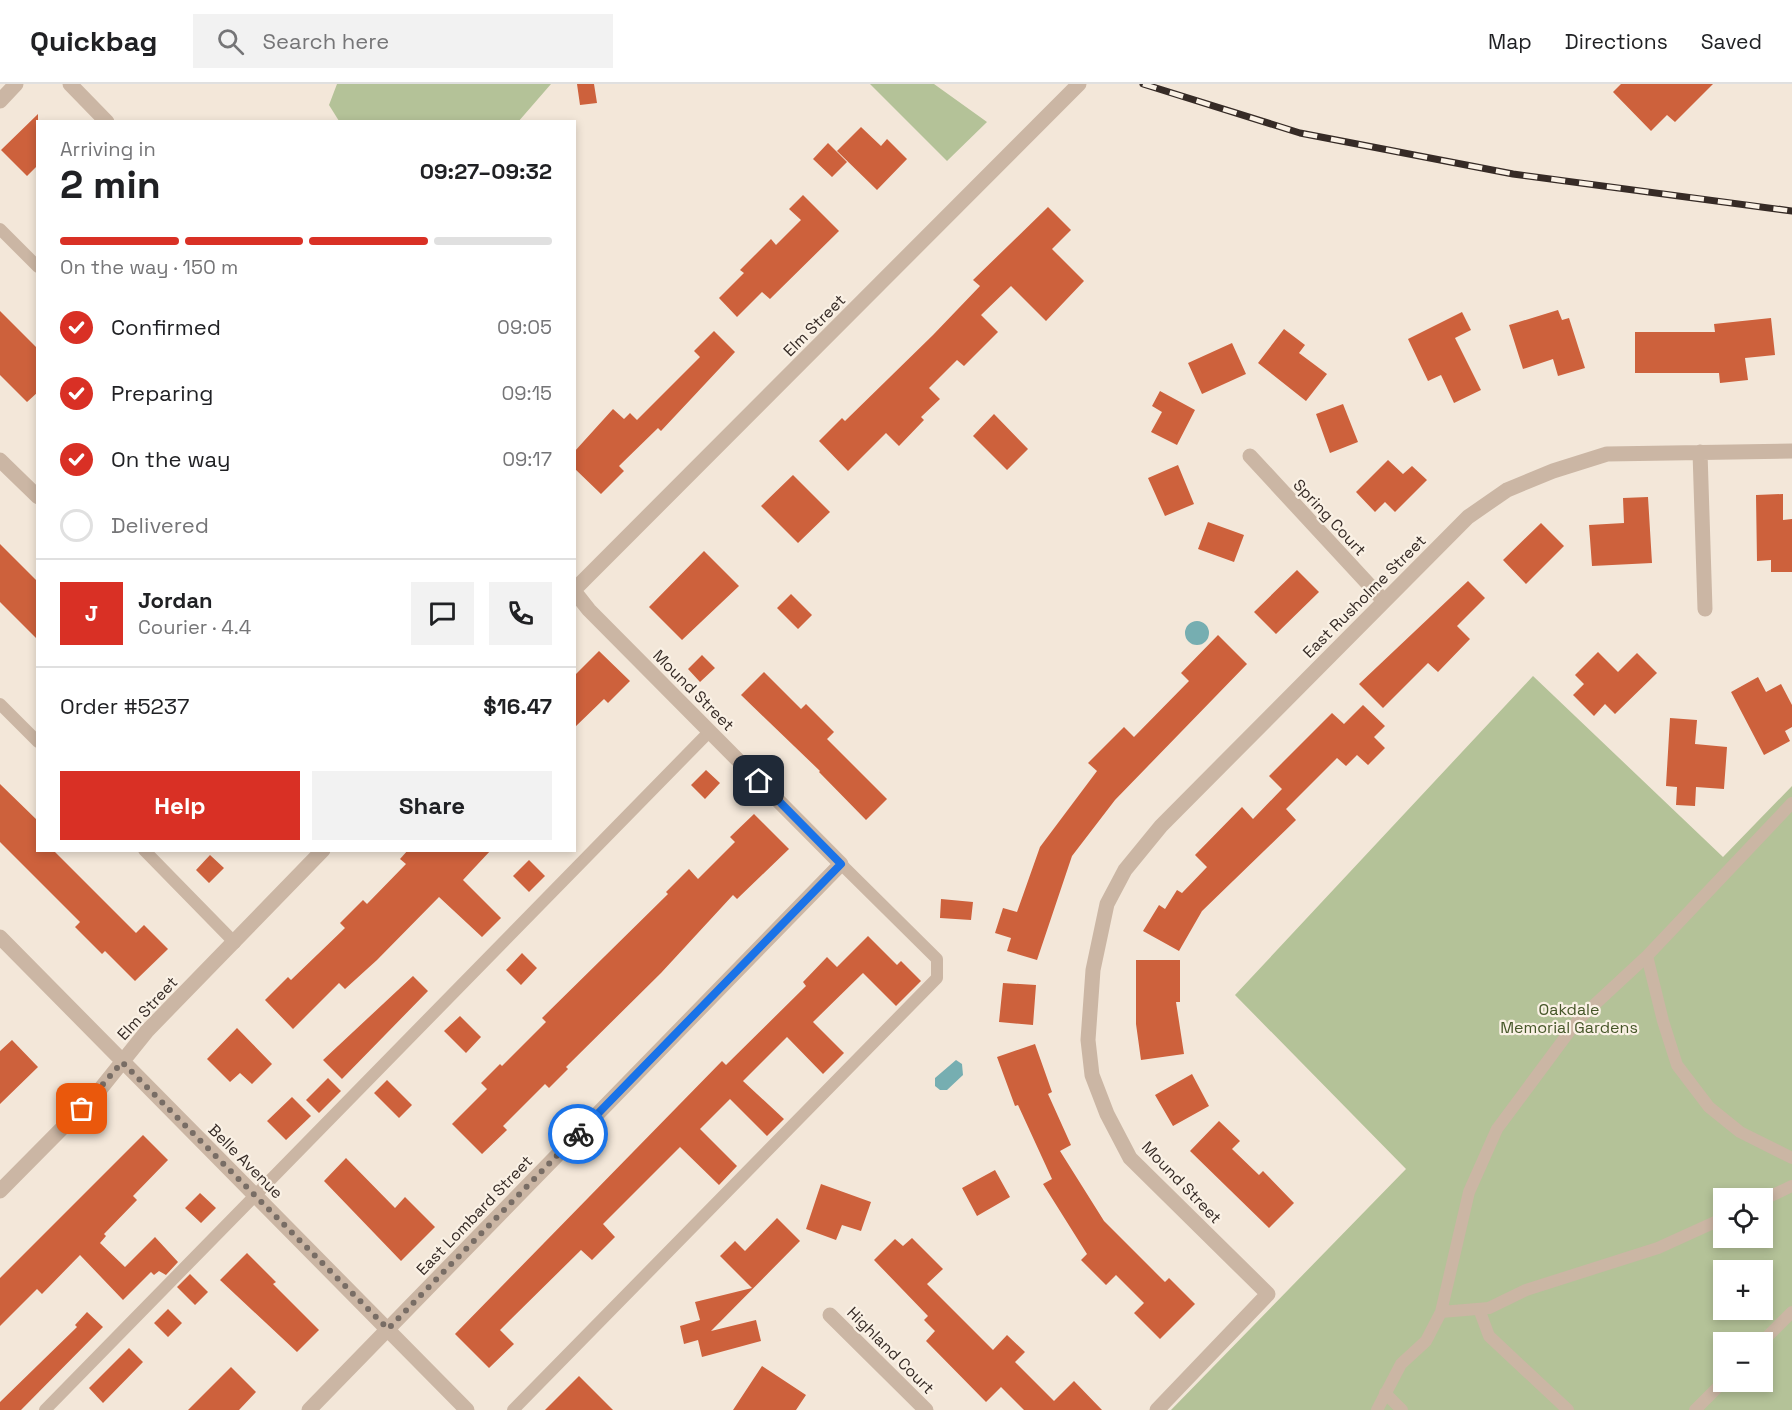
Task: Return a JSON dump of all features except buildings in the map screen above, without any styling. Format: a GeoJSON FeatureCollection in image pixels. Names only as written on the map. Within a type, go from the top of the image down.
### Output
{"type":"FeatureCollection","features":[{"type":"Feature","properties":{"kind":"street"},"geometry":{"type":"LineString","coordinates":[[0,101],[16,84]]}},
{"type":"Feature","properties":{"kind":"street"},"geometry":{"type":"LineString","coordinates":[[70,84],[105,120]]}},
{"type":"Feature","properties":{"kind":"street","name":"Elm Street"},"geometry":{"type":"LineString","coordinates":[[576,589],[1079,84]]}},
{"type":"Feature","properties":{"kind":"street","name":"East Rusholme Street"},"geometry":{"type":"LineString","coordinates":[[1093,970],[1107,904],[1125,870],[1161,826],[1468,517],[1507,490],[1554,471],[1607,454],[1792,451]]}},
{"type":"Feature","properties":{"kind":"street"},"geometry":{"type":"LineString","coordinates":[[1700,452],[1705,609]]}},
{"type":"Feature","properties":{"kind":"street","name":"Spring Court"},"geometry":{"type":"LineString","coordinates":[[1250,456],[1384,602]]}},
{"type":"Feature","properties":{"kind":"street"},"geometry":{"type":"LineString","coordinates":[[0,460],[36,495]]}},
{"type":"Feature","properties":{"kind":"street","name":"Mound Street"},"geometry":{"type":"LineString","coordinates":[[576,593],[841,864]]}},
{"type":"Feature","properties":{"kind":"street","name":"Elm Street"},"geometry":{"type":"LineString","coordinates":[[0,1191],[98,1092],[147,1031],[321,852]]}},
{"type":"Feature","properties":{"kind":"street","name":"East Lombard Street"},"geometry":{"type":"LineString","coordinates":[[309,1410],[841,864]]}},
{"type":"Feature","properties":{"kind":"street","name":"Belle Avenue"},"geometry":{"type":"LineString","coordinates":[[0,937],[466,1410]]}},
{"type":"Feature","properties":{"kind":"street","name":"Mound Street"},"geometry":{"type":"LineString","coordinates":[[1093,970],[1089,1040],[1092,1075],[1107,1114],[1130,1158],[1268,1294],[1156,1410]]}},
{"type":"Feature","properties":{"kind":"street","name":"Highland Court"},"geometry":{"type":"LineString","coordinates":[[830,1315],[927,1410]]}},
{"type":"Feature","properties":{"kind":"lane"},"geometry":{"type":"LineString","coordinates":[[0,229],[36,265]]}},
{"type":"Feature","properties":{"kind":"lane"},"geometry":{"type":"LineString","coordinates":[[0,704],[36,740]]}},
{"type":"Feature","properties":{"kind":"lane"},"geometry":{"type":"LineString","coordinates":[[45,1410],[253,1195],[710,731]]}},
{"type":"Feature","properties":{"kind":"lane"},"geometry":{"type":"LineString","coordinates":[[1377,1410],[1401,1364],[1425,1341],[1441,1312],[1469,1192],[1497,1130],[1578,1020],[1647,956],[1792,803]]}},
{"type":"Feature","properties":{"kind":"lane"},"geometry":{"type":"LineString","coordinates":[[146,852],[235,943]]}},
{"type":"Feature","properties":{"kind":"lane"},"geometry":{"type":"LineString","coordinates":[[513,1410],[937,978],[937,959],[841,864]]}},
{"type":"Feature","properties":{"kind":"lane"},"geometry":{"type":"LineString","coordinates":[[1647,956],[1663,1021],[1677,1065],[1709,1107],[1740,1132],[1792,1158]]}},
{"type":"Feature","properties":{"kind":"lane"},"geometry":{"type":"LineString","coordinates":[[1773,1195],[1792,1186]]}},
{"type":"Feature","properties":{"kind":"lane"},"geometry":{"type":"LineString","coordinates":[[1441,1312],[1489,1308],[1526,1290],[1658,1248],[1713,1223]]}},
{"type":"Feature","properties":{"kind":"lane"},"geometry":{"type":"LineString","coordinates":[[1479,1309],[1489,1336],[1568,1410]]}},
{"type":"Feature","properties":{"kind":"lane"},"geometry":{"type":"LineString","coordinates":[[1772,1332],[1792,1312]]}},
{"type":"Feature","properties":{"kind":"lane"},"geometry":{"type":"LineString","coordinates":[[1695,1410],[1713,1392]]}},
{"type":"Feature","properties":{"kind":"lane"},"geometry":{"type":"LineString","coordinates":[[1385,1393],[1402,1410]]}},
{"type":"Feature","properties":{"kind":"green space"},"geometry":{"type":"Polygon","coordinates":[[[337,84],[551,84],[520,120],[338,120],[329,105],[337,84]]]}},
{"type":"Feature","properties":{"kind":"green space"},"geometry":{"type":"Polygon","coordinates":[[[870,84],[934,84],[987,122],[947,161],[870,84]]]}},
{"type":"Feature","properties":{"kind":"green space","name":"Oakdale Memorial Gardens"},"geometry":{"type":"Polygon","coordinates":[[[1533,676],[1723,857],[1792,786],[1792,1410],[1171,1410],[1406,1169],[1235,995],[1533,676]]]}},
{"type":"Feature","properties":{"kind":"water"},"geometry":{"type":"Polygon","coordinates":[[[1197,621],[1206,624],[1209,633],[1206,642],[1197,645],[1188,642],[1185,633],[1188,624],[1197,621]]]}},
{"type":"Feature","properties":{"kind":"water"},"geometry":{"type":"Polygon","coordinates":[[[956,1060],[962,1064],[963,1075],[947,1090],[940,1090],[935,1086],[935,1078],[956,1060]]]}},
{"type":"Feature","properties":{"kind":"railway"},"geometry":{"type":"LineString","coordinates":[[1143,84],[1300,133],[1513,174],[1792,211]]}},
{"type":"Feature","properties":{"kind":"way so far"},"geometry":{"type":"LineString","coordinates":[[82,1109],[122,1062],[388,1329],[578,1134]]}},
{"type":"Feature","properties":{"kind":"route"},"geometry":{"type":"LineString","coordinates":[[578,1134],[841,864],[759,781]]}}]}
